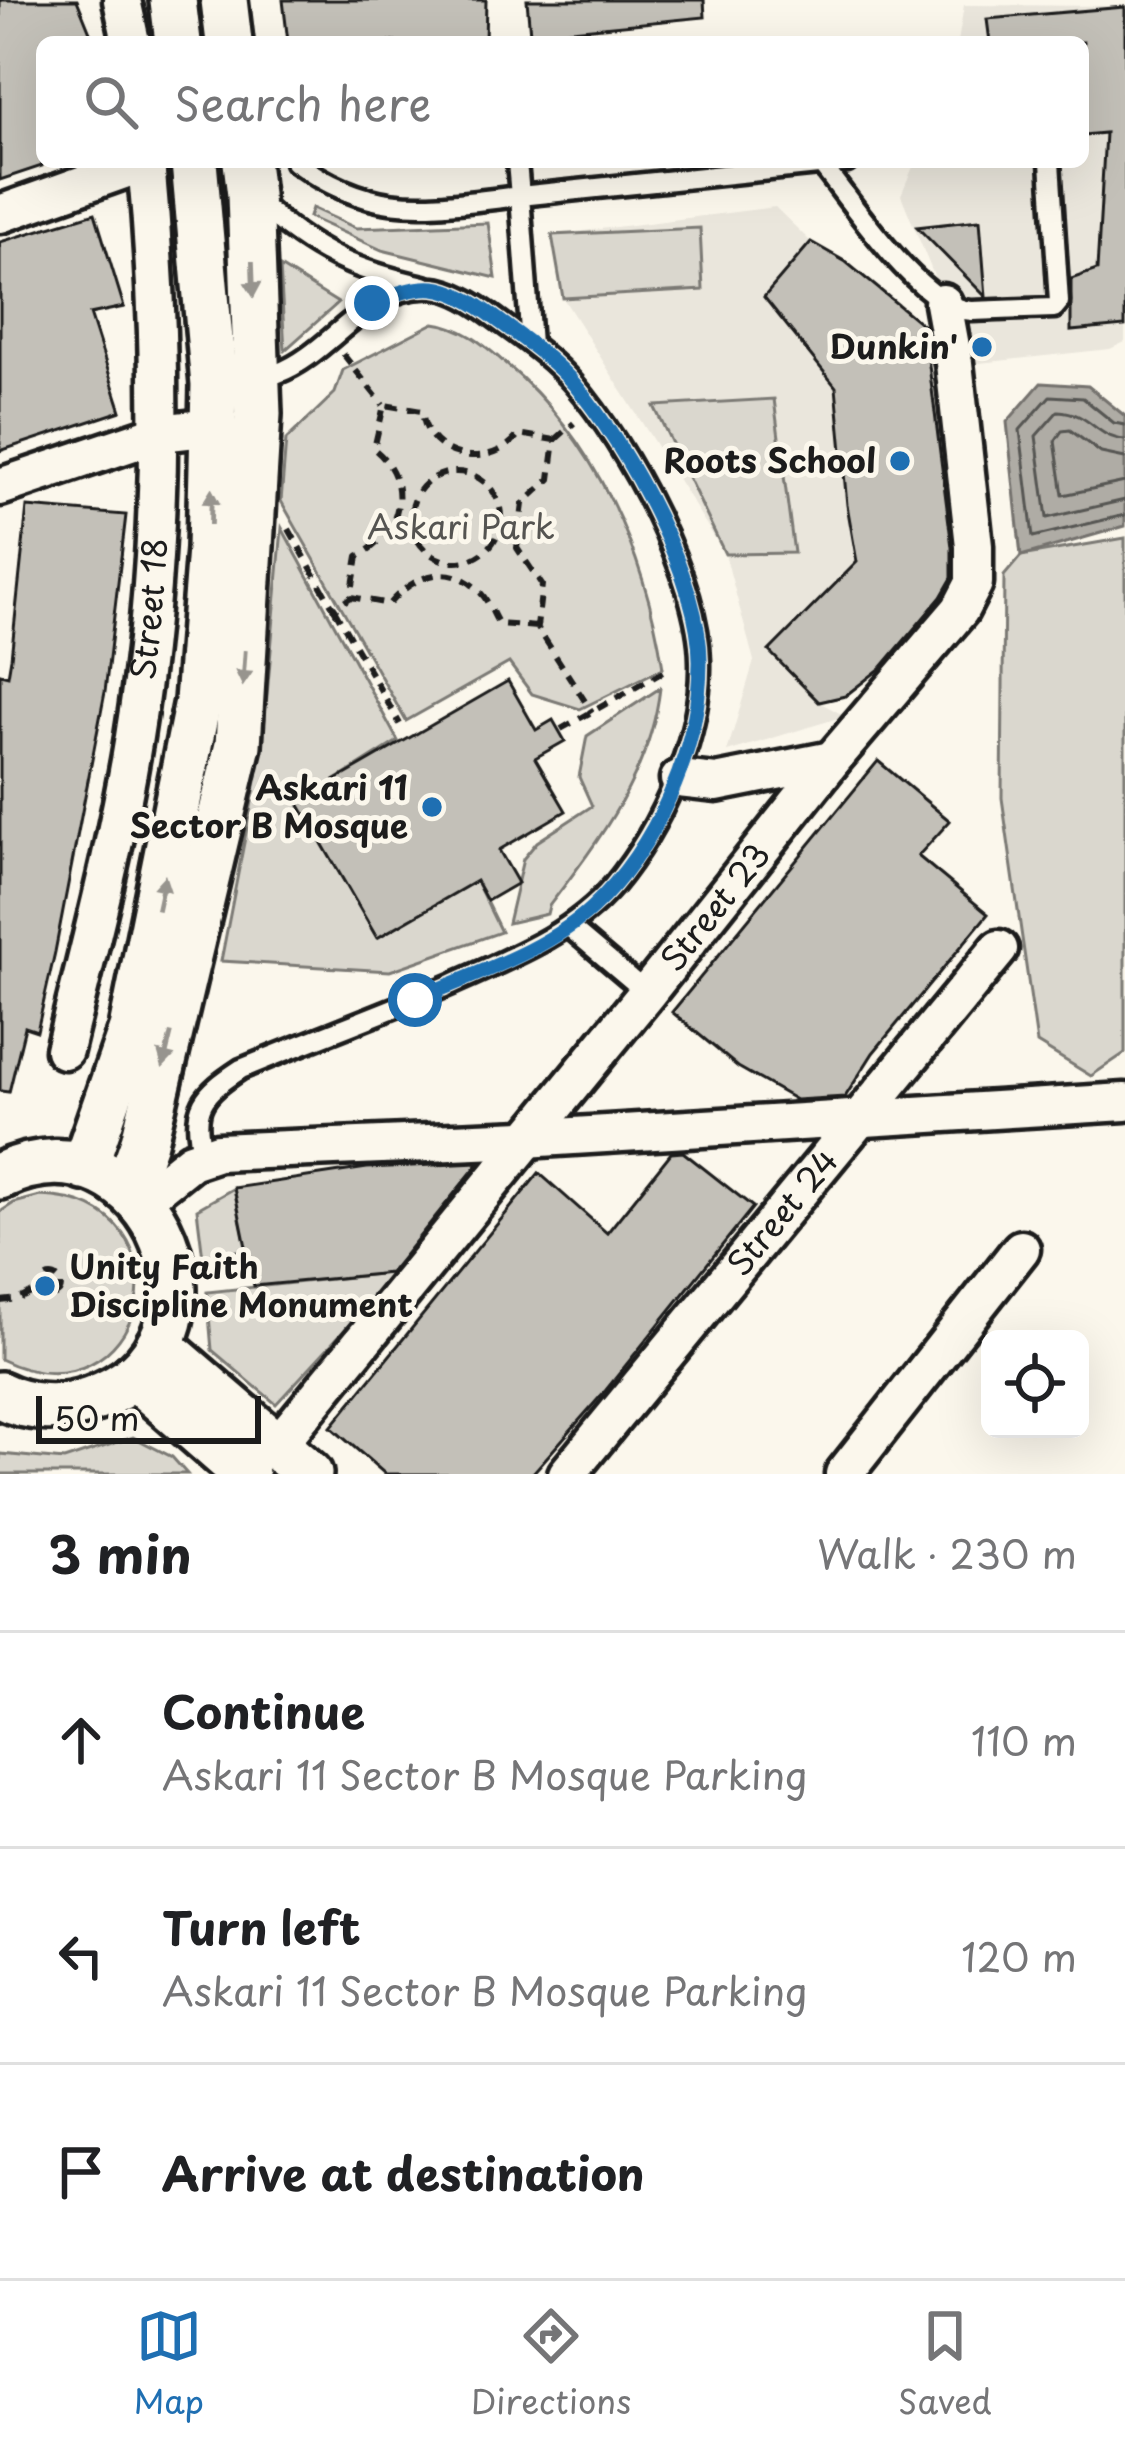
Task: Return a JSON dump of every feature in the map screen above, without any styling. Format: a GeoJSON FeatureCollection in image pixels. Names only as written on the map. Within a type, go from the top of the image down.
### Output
{"type":"FeatureCollection","features":[{"type":"Feature","properties":{"kind":"street"},"geometry":{"type":"LineString","coordinates":[[122,0],[130,36]]}},
{"type":"Feature","properties":{"kind":"street"},"geometry":{"type":"LineString","coordinates":[[172,0],[177,36]]}},
{"type":"Feature","properties":{"kind":"street"},"geometry":{"type":"LineString","coordinates":[[224,0],[228,36]]}},
{"type":"Feature","properties":{"kind":"street"},"geometry":{"type":"LineString","coordinates":[[0,214],[129,168]]}},
{"type":"Feature","properties":{"kind":"street","name":"Street 18"},"geometry":{"type":"LineString","coordinates":[[64,1050],[134,738],[153,584],[160,433],[157,286],[147,168]]}},
{"type":"Feature","properties":{"kind":"street"},"geometry":{"type":"LineString","coordinates":[[85,1167],[132,1029],[198,701],[210,549],[214,385],[195,168]]}},
{"type":"Feature","properties":{"kind":"street"},"geometry":{"type":"LineString","coordinates":[[134,1195],[238,745],[258,414],[248,179]]}},
{"type":"Feature","properties":{"kind":"street","name":"Street 23"},"geometry":{"type":"LineString","coordinates":[[261,1467],[832,760],[960,610],[974,584],[967,477],[944,303]]}},
{"type":"Feature","properties":{"kind":"street"},"geometry":{"type":"LineString","coordinates":[[0,488],[160,433],[213,428]]}},
{"type":"Feature","properties":{"kind":"street"},"geometry":{"type":"LineString","coordinates":[[679,778],[716,783],[832,760]]}},
{"type":"Feature","properties":{"kind":"street","name":"Street 24"},"geometry":{"type":"LineString","coordinates":[[567,1474],[999,949]]}},
{"type":"Feature","properties":{"kind":"street"},"geometry":{"type":"LineString","coordinates":[[134,1195],[203,1154],[1125,1102]]}},
{"type":"Feature","properties":{"kind":"street"},"geometry":{"type":"LineString","coordinates":[[0,1175],[32,1165],[85,1167],[134,1195],[163,1232],[174,1270],[173,1309],[146,1361],[107,1395],[76,1405],[43,1407],[0,1395]]}},
{"type":"Feature","properties":{"kind":"street"},"geometry":{"type":"LineString","coordinates":[[844,1474],[1021,1249]]}},
{"type":"Feature","properties":{"kind":"street"},"geometry":{"type":"LineString","coordinates":[[146,1361],[261,1467]]}},
{"type":"Feature","properties":{"kind":"lane"},"geometry":{"type":"LineString","coordinates":[[303,168],[330,187],[373,203],[424,206],[782,168]]}},
{"type":"Feature","properties":{"kind":"lane"},"geometry":{"type":"LineString","coordinates":[[518,168],[531,344]]}},
{"type":"Feature","properties":{"kind":"lane"},"geometry":{"type":"LineString","coordinates":[[823,168],[897,258],[944,303],[972,311],[1054,308],[1060,302],[1050,168]]}},
{"type":"Feature","properties":{"kind":"lane"},"geometry":{"type":"LineString","coordinates":[[203,1154],[196,1129],[202,1103],[214,1087],[241,1069],[415,1000],[569,927],[615,883],[679,778],[700,663],[694,617],[652,505],[574,383],[476,304],[434,288],[358,270],[319,251],[248,179]]}},
{"type":"Feature","properties":{"kind":"lane"},"geometry":{"type":"LineString","coordinates":[[278,373],[295,367],[372,303],[434,288]]}},
{"type":"Feature","properties":{"kind":"lane"},"geometry":{"type":"LineString","coordinates":[[569,927],[647,993]]}},
{"type":"Feature","properties":{"kind":"path"},"geometry":{"type":"LineString","coordinates":[[329,337],[384,405],[422,411],[423,422],[439,443],[470,458],[494,454],[519,434],[555,440],[550,479],[523,504],[517,548],[542,585],[537,627],[592,712]]}},
{"type":"Feature","properties":{"kind":"path"},"geometry":{"type":"LineString","coordinates":[[334,609],[351,597],[358,556],[387,535],[399,503],[396,476],[374,449],[384,405]]}},
{"type":"Feature","properties":{"kind":"path"},"geometry":{"type":"LineString","coordinates":[[467,473],[470,458]]}},
{"type":"Feature","properties":{"kind":"path"},"geometry":{"type":"LineString","coordinates":[[467,473],[494,491],[501,521],[496,539],[484,553],[448,561],[432,555],[419,542],[412,526],[412,508],[419,491],[432,478],[467,473]]}},
{"type":"Feature","properties":{"kind":"path"},"geometry":{"type":"LineString","coordinates":[[284,518],[400,724]]}},
{"type":"Feature","properties":{"kind":"path"},"geometry":{"type":"LineString","coordinates":[[501,521],[517,526]]}},
{"type":"Feature","properties":{"kind":"path"},"geometry":{"type":"LineString","coordinates":[[447,574],[448,561]]}},
{"type":"Feature","properties":{"kind":"path"},"geometry":{"type":"LineString","coordinates":[[351,597],[389,604],[414,581],[447,574],[480,592],[499,624],[537,627]]}},
{"type":"Feature","properties":{"kind":"path"},"geometry":{"type":"LineString","coordinates":[[561,729],[663,672]]}},
{"type":"Feature","properties":{"kind":"path"},"geometry":{"type":"LineString","coordinates":[[0,1301],[19,1299],[41,1288]]}},
{"type":"Feature","properties":{"kind":"shaded area"},"geometry":{"type":"Polygon","coordinates":[[[964,5],[1125,6],[1125,342],[1110,349],[970,364],[901,195],[912,168],[1089,168],[1089,36],[959,36],[964,5]]]}},
{"type":"Feature","properties":{"kind":"shaded area"},"geometry":{"type":"Polygon","coordinates":[[[775,207],[811,242],[765,297],[836,387],[857,562],[769,651],[819,702],[845,716],[727,752],[754,661],[725,554],[563,298],[552,235],[775,207]]]}},
{"type":"Feature","properties":{"kind":"green space"},"geometry":{"type":"Polygon","coordinates":[[[312,208],[356,228],[488,223],[496,278],[382,250],[309,217],[312,208]]]}},
{"type":"Feature","properties":{"kind":"green space"},"geometry":{"type":"Polygon","coordinates":[[[700,228],[703,290],[563,298],[552,235],[700,228]]]}},
{"type":"Feature","properties":{"kind":"green space"},"geometry":{"type":"Polygon","coordinates":[[[280,267],[338,303],[285,350],[280,267]]]}},
{"type":"Feature","properties":{"kind":"green space","name":"Askari Park"},"geometry":{"type":"Polygon","coordinates":[[[434,323],[464,332],[505,363],[566,427],[590,463],[644,583],[663,668],[580,709],[532,694],[509,663],[406,721],[281,501],[286,440],[335,393],[343,370],[434,323]]]}},
{"type":"Feature","properties":{"kind":"green space"},"geometry":{"type":"Polygon","coordinates":[[[774,399],[794,553],[725,554],[654,406],[774,399]]]}},
{"type":"Feature","properties":{"kind":"green space"},"geometry":{"type":"Polygon","coordinates":[[[282,528],[398,741],[299,803],[377,938],[476,881],[501,932],[390,971],[221,961],[262,750],[282,528]]]}},
{"type":"Feature","properties":{"kind":"green space"},"geometry":{"type":"Polygon","coordinates":[[[1125,538],[1125,1053],[1091,1076],[1037,1043],[1002,798],[1004,576],[1021,556],[1125,538]]]}},
{"type":"Feature","properties":{"kind":"green space"},"geometry":{"type":"Polygon","coordinates":[[[660,688],[646,749],[604,830],[547,914],[508,923],[523,859],[537,842],[592,806],[579,777],[587,736],[660,688]]]}},
{"type":"Feature","properties":{"kind":"green space"},"geometry":{"type":"Polygon","coordinates":[[[234,1188],[247,1249],[203,1258],[197,1209],[234,1188]]]}},
{"type":"Feature","properties":{"kind":"green space"},"geometry":{"type":"Polygon","coordinates":[[[40,1196],[91,1207],[123,1234],[137,1268],[135,1306],[119,1340],[90,1364],[50,1373],[0,1359],[0,1212],[40,1196]]]}},
{"type":"Feature","properties":{"kind":"green space"},"geometry":{"type":"Polygon","coordinates":[[[398,1272],[276,1404],[212,1350],[207,1292],[398,1272]]]}},
{"type":"Feature","properties":{"kind":"green space"},"geometry":{"type":"Polygon","coordinates":[[[133,1437],[172,1457],[187,1474],[0,1474],[0,1454],[64,1460],[133,1437]]]}},
{"type":"Feature","properties":{"kind":"water"},"geometry":{"type":"Polygon","coordinates":[[[1041,383],[1088,386],[1125,416],[1125,526],[1021,556],[1007,422],[1041,383]]]}},
{"type":"Feature","properties":{"kind":"building"},"geometry":{"type":"Polygon","coordinates":[[[0,0],[77,0],[92,36],[36,36],[36,168],[0,180],[0,0]]]}},
{"type":"Feature","properties":{"kind":"building"},"geometry":{"type":"Polygon","coordinates":[[[283,0],[486,0],[485,36],[287,36],[283,0]]]}},
{"type":"Feature","properties":{"kind":"building"},"geometry":{"type":"Polygon","coordinates":[[[527,0],[704,0],[705,17],[530,34],[527,0]]]}},
{"type":"Feature","properties":{"kind":"building"},"geometry":{"type":"Polygon","coordinates":[[[1125,7],[1125,326],[1071,331],[1071,279],[1097,270],[1105,133],[1089,134],[1089,36],[989,36],[987,19],[1125,7]]]}},
{"type":"Feature","properties":{"kind":"building"},"geometry":{"type":"Polygon","coordinates":[[[95,213],[124,307],[90,314],[121,411],[0,451],[0,242],[95,213]]]}},
{"type":"Feature","properties":{"kind":"building"},"geometry":{"type":"Polygon","coordinates":[[[980,220],[986,297],[917,227],[980,220]]]}},
{"type":"Feature","properties":{"kind":"building","name":"Roots School"},"geometry":{"type":"Polygon","coordinates":[[[811,242],[846,262],[924,326],[952,547],[952,578],[941,597],[881,668],[845,696],[819,702],[769,651],[857,562],[836,387],[764,297],[811,242]]]}},
{"type":"Feature","properties":{"kind":"building"},"geometry":{"type":"Polygon","coordinates":[[[27,507],[126,515],[105,692],[55,952],[37,1031],[25,1027],[9,1092],[0,1091],[0,674],[8,676],[11,658],[27,507]]]}},
{"type":"Feature","properties":{"kind":"building","name":"Askari 11 Sector B Mosque"},"geometry":{"type":"Polygon","coordinates":[[[508,681],[536,730],[553,720],[565,741],[535,758],[566,811],[499,850],[518,883],[487,901],[476,881],[377,938],[298,802],[508,681]]]}},
{"type":"Feature","properties":{"kind":"building"},"geometry":{"type":"Polygon","coordinates":[[[878,761],[950,821],[918,856],[988,914],[873,1053],[845,1097],[796,1100],[738,1067],[672,1012],[878,761]]]}},
{"type":"Feature","properties":{"kind":"building"},"geometry":{"type":"Polygon","coordinates":[[[683,1152],[753,1207],[532,1474],[385,1474],[331,1427],[539,1173],[607,1233],[671,1153],[683,1152]]]}},
{"type":"Feature","properties":{"kind":"building"},"geometry":{"type":"Polygon","coordinates":[[[479,1163],[390,1273],[254,1286],[234,1188],[367,1168],[479,1163]]]}},
{"type":"Feature","properties":{"kind":"place","name":"Dunkin'"},"geometry":{"type":"Point","coordinates":[982,347]}},
{"type":"Feature","properties":{"kind":"place","name":"Roots School"},"geometry":{"type":"Point","coordinates":[900,461]}},
{"type":"Feature","properties":{"kind":"place","name":"Askari 11 Sector B Mosque"},"geometry":{"type":"Point","coordinates":[432,807]}},
{"type":"Feature","properties":{"kind":"place","name":"Unity Faith Discipline Monument"},"geometry":{"type":"Point","coordinates":[45,1286]}},
{"type":"Feature","properties":{"kind":"route"},"geometry":{"type":"LineString","coordinates":[[372,303],[434,288],[476,304],[574,383],[652,505],[694,617],[700,663],[679,778],[615,883],[569,927],[415,1000]]}}]}
